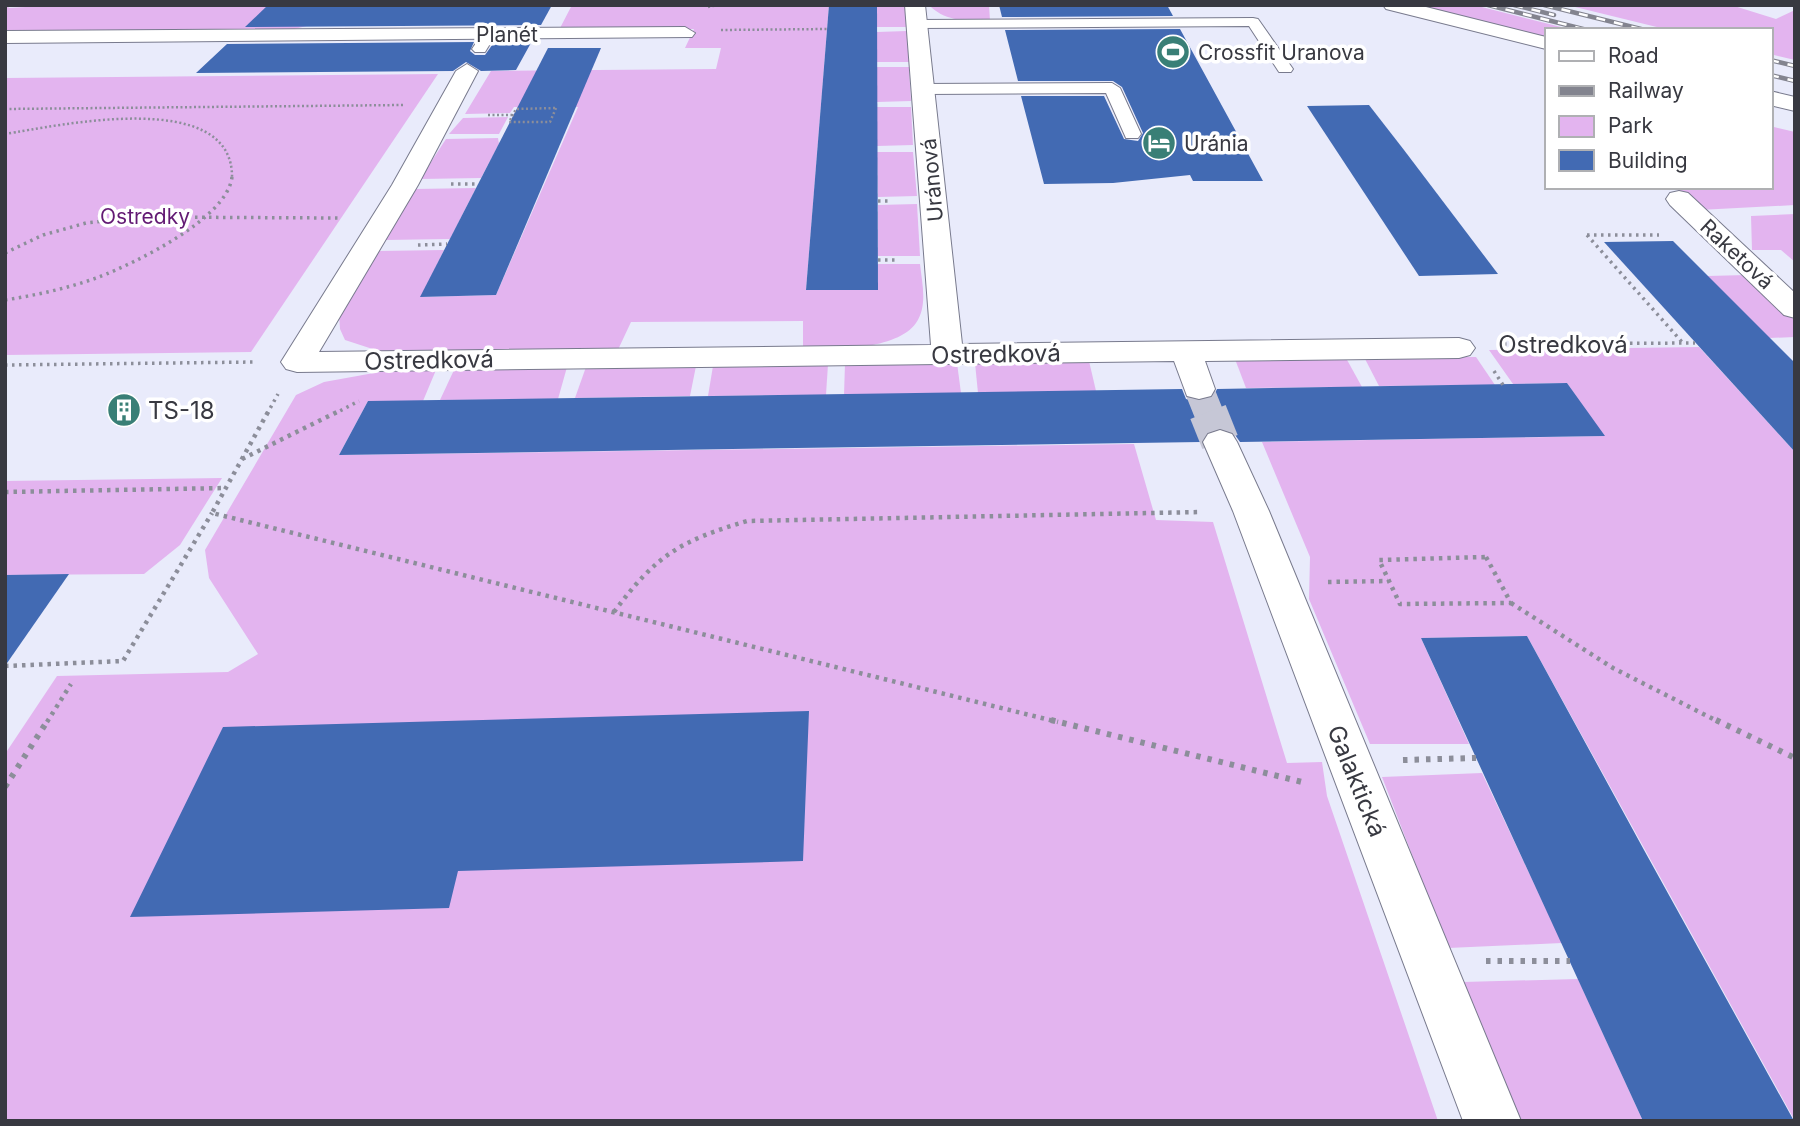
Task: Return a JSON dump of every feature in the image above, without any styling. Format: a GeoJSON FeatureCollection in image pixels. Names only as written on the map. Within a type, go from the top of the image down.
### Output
{"type":"FeatureCollection","features":[{"type":"Feature","properties":{"kind":"street"},"geometry":{"type":"LineString","coordinates":[[1393,5],[1545,43]]}},
{"type":"Feature","properties":{"kind":"street"},"geometry":{"type":"LineString","coordinates":[[328,34],[345,15]]}},
{"type":"Feature","properties":{"kind":"street","name":"Uránová"},"geometry":{"type":"LineString","coordinates":[[916,15],[947,355]]}},
{"type":"Feature","properties":{"kind":"street","name":"Planét"},"geometry":{"type":"LineString","coordinates":[[5,37],[328,34],[478,51],[685,33]]}},
{"type":"Feature","properties":{"kind":"street"},"geometry":{"type":"LineString","coordinates":[[296,362],[386,216],[478,51]]}},
{"type":"Feature","properties":{"kind":"street"},"geometry":{"type":"LineString","coordinates":[[1772,98],[1795,104]]}},
{"type":"Feature","properties":{"kind":"street","name":"Raketová"},"geometry":{"type":"LineString","coordinates":[[1679,199],[1795,309]]}},
{"type":"Feature","properties":{"kind":"street","name":"Ostredková"},"geometry":{"type":"LineString","coordinates":[[296,362],[1459,348]]}},
{"type":"Feature","properties":{"kind":"street"},"geometry":{"type":"LineString","coordinates":[[1187,352],[1199,389]]}},
{"type":"Feature","properties":{"kind":"street","name":"Galaktická"},"geometry":{"type":"LineString","coordinates":[[1220,442],[1251,511],[1492,1121]]}},
{"type":"Feature","properties":{"kind":"lane"},"geometry":{"type":"LineString","coordinates":[[1036,5],[1041,24]]}},
{"type":"Feature","properties":{"kind":"lane"},"geometry":{"type":"LineString","coordinates":[[1128,5],[1136,23]]}},
{"type":"Feature","properties":{"kind":"lane"},"geometry":{"type":"LineString","coordinates":[[916,15],[1041,24],[1253,22],[1285,69]]}},
{"type":"Feature","properties":{"kind":"lane"},"geometry":{"type":"LineString","coordinates":[[924,89],[1112,88],[1132,134]]}},
{"type":"Feature","properties":{"kind":"path"},"geometry":{"type":"LineString","coordinates":[[712,30],[827,29]]}},
{"type":"Feature","properties":{"kind":"path"},"geometry":{"type":"LineString","coordinates":[[5,109],[446,105]]}},
{"type":"Feature","properties":{"kind":"path"},"geometry":{"type":"LineString","coordinates":[[556,108],[551,122],[509,122],[512,115],[516,109],[556,108]]}},
{"type":"Feature","properties":{"kind":"path"},"geometry":{"type":"LineString","coordinates":[[5,134],[111,119],[152,119],[194,128],[226,149],[233,169],[227,194],[200,218],[148,253],[100,276],[44,294],[5,300]]}},
{"type":"Feature","properties":{"kind":"path"},"geometry":{"type":"LineString","coordinates":[[5,253],[43,235],[86,223],[143,217],[386,216]]}},
{"type":"Feature","properties":{"kind":"path"},"geometry":{"type":"LineString","coordinates":[[1682,343],[1587,235],[1716,234]]}},
{"type":"Feature","properties":{"kind":"path","name":"Ostredková"},"geometry":{"type":"LineString","coordinates":[[1459,348],[1476,344],[1695,343]]}},
{"type":"Feature","properties":{"kind":"path"},"geometry":{"type":"LineString","coordinates":[[5,365],[296,362],[212,513],[123,661],[5,666]]}},
{"type":"Feature","properties":{"kind":"path"},"geometry":{"type":"LineString","coordinates":[[241,460],[367,398]]}},
{"type":"Feature","properties":{"kind":"path"},"geometry":{"type":"LineString","coordinates":[[5,492],[226,488]]}},
{"type":"Feature","properties":{"kind":"path"},"geometry":{"type":"LineString","coordinates":[[614,612],[642,572],[678,544],[747,521],[1251,511]]}},
{"type":"Feature","properties":{"kind":"path"},"geometry":{"type":"LineString","coordinates":[[212,513],[614,612],[1357,779],[1476,758]]}},
{"type":"Feature","properties":{"kind":"path"},"geometry":{"type":"LineString","coordinates":[[1511,603],[1400,604],[1379,560],[1486,557],[1511,603],[1559,637],[1668,696],[1795,758]]}},
{"type":"Feature","properties":{"kind":"path"},"geometry":{"type":"LineString","coordinates":[[1279,582],[1388,581]]}},
{"type":"Feature","properties":{"kind":"path"},"geometry":{"type":"LineString","coordinates":[[5,787],[71,684]]}},
{"type":"Feature","properties":{"kind":"path"},"geometry":{"type":"LineString","coordinates":[[1429,962],[1570,961]]}},
{"type":"Feature","properties":{"kind":"green space"},"geometry":{"type":"Polygon","coordinates":[[[5,5],[11,5],[8,8],[61,5],[267,5],[327,21],[290,30],[5,35],[5,5]]]}},
{"type":"Feature","properties":{"kind":"green space"},"geometry":{"type":"Polygon","coordinates":[[[572,5],[829,5],[806,290],[878,290],[878,264],[920,264],[923,302],[916,323],[895,339],[864,347],[831,350],[803,350],[803,321],[631,322],[616,354],[397,357],[345,340],[340,329],[339,314],[378,251],[444,250],[421,297],[496,295],[578,107],[514,107],[510,113],[465,114],[491,71],[716,69],[721,48],[685,48],[694,29],[559,30],[572,5]]]}},
{"type":"Feature","properties":{"kind":"green space"},"geometry":{"type":"Polygon","coordinates":[[[877,5],[905,5],[906,27],[877,27],[877,5]]]}},
{"type":"Feature","properties":{"kind":"green space"},"geometry":{"type":"Polygon","coordinates":[[[929,5],[989,5],[990,21],[950,18],[929,5]]]}},
{"type":"Feature","properties":{"kind":"green space"},"geometry":{"type":"Polygon","coordinates":[[[1415,5],[1474,5],[1565,28],[1545,28],[1545,38],[1415,5]]]}},
{"type":"Feature","properties":{"kind":"green space"},"geometry":{"type":"Polygon","coordinates":[[[1567,5],[1731,5],[1776,19],[1795,10],[1795,60],[1772,54],[1772,28],[1661,28],[1567,5]]]}},
{"type":"Feature","properties":{"kind":"green space"},"geometry":{"type":"Polygon","coordinates":[[[907,31],[909,62],[877,62],[877,32],[907,31]]]}},
{"type":"Feature","properties":{"kind":"green space"},"geometry":{"type":"Polygon","coordinates":[[[877,67],[909,67],[911,101],[877,102],[877,67]]]}},
{"type":"Feature","properties":{"kind":"green space","name":"Ostredky"},"geometry":{"type":"Polygon","coordinates":[[[438,74],[251,352],[5,355],[5,78],[438,74]]]}},
{"type":"Feature","properties":{"kind":"green space"},"geometry":{"type":"Polygon","coordinates":[[[877,107],[911,107],[913,145],[877,146],[877,107]]]}},
{"type":"Feature","properties":{"kind":"green space"},"geometry":{"type":"Polygon","coordinates":[[[508,117],[499,134],[449,134],[463,118],[508,117]]]}},
{"type":"Feature","properties":{"kind":"green space"},"geometry":{"type":"Polygon","coordinates":[[[1772,126],[1795,132],[1795,205],[1699,210],[1677,189],[1772,189],[1772,126]]]}},
{"type":"Feature","properties":{"kind":"green space"},"geometry":{"type":"Polygon","coordinates":[[[498,138],[499,144],[481,178],[420,179],[446,139],[498,138]]]}},
{"type":"Feature","properties":{"kind":"green space"},"geometry":{"type":"Polygon","coordinates":[[[877,152],[913,152],[917,196],[878,197],[877,152]]]}},
{"type":"Feature","properties":{"kind":"green space"},"geometry":{"type":"Polygon","coordinates":[[[476,188],[450,239],[385,240],[415,189],[476,188]]]}},
{"type":"Feature","properties":{"kind":"green space"},"geometry":{"type":"Polygon","coordinates":[[[917,204],[920,256],[878,256],[878,205],[917,204]]]}},
{"type":"Feature","properties":{"kind":"green space"},"geometry":{"type":"Polygon","coordinates":[[[1795,214],[1795,262],[1781,250],[1752,250],[1751,216],[1795,214]]]}},
{"type":"Feature","properties":{"kind":"green space"},"geometry":{"type":"Polygon","coordinates":[[[1747,275],[1795,321],[1795,337],[1769,338],[1707,276],[1747,275]]]}},
{"type":"Feature","properties":{"kind":"green space"},"geometry":{"type":"Polygon","coordinates":[[[1699,347],[1795,452],[1795,1121],[1527,636],[1421,638],[1469,744],[1370,744],[1309,599],[1310,557],[1262,442],[1604,436],[1567,383],[1513,384],[1489,350],[1699,347]]]}},
{"type":"Feature","properties":{"kind":"green space"},"geometry":{"type":"Polygon","coordinates":[[[1364,357],[1476,357],[1495,385],[1379,386],[1364,357]]]}},
{"type":"Feature","properties":{"kind":"green space"},"geometry":{"type":"Polygon","coordinates":[[[1346,358],[1362,387],[1246,388],[1235,359],[1346,358]]]}},
{"type":"Feature","properties":{"kind":"green space"},"geometry":{"type":"Polygon","coordinates":[[[1089,361],[1096,391],[978,393],[975,363],[1089,361]]]}},
{"type":"Feature","properties":{"kind":"green space"},"geometry":{"type":"Polygon","coordinates":[[[957,363],[961,393],[844,395],[845,364],[957,363]]]}},
{"type":"Feature","properties":{"kind":"green space"},"geometry":{"type":"Polygon","coordinates":[[[828,364],[826,395],[708,396],[713,366],[828,364]]]}},
{"type":"Feature","properties":{"kind":"green space"},"geometry":{"type":"Polygon","coordinates":[[[696,366],[690,396],[575,398],[586,367],[696,366]]]}},
{"type":"Feature","properties":{"kind":"green space"},"geometry":{"type":"Polygon","coordinates":[[[567,367],[558,399],[440,400],[454,370],[567,367]]]}},
{"type":"Feature","properties":{"kind":"green space"},"geometry":{"type":"Polygon","coordinates":[[[436,370],[423,401],[368,401],[339,455],[1134,444],[1156,520],[1213,522],[1287,763],[1322,762],[1327,796],[1438,1121],[5,1121],[5,754],[57,676],[228,672],[258,654],[209,578],[205,550],[296,395],[324,382],[385,371],[436,370]]]}},
{"type":"Feature","properties":{"kind":"green space"},"geometry":{"type":"Polygon","coordinates":[[[222,478],[180,545],[144,574],[5,575],[5,481],[222,478]]]}},
{"type":"Feature","properties":{"kind":"green space"},"geometry":{"type":"Polygon","coordinates":[[[1482,773],[1562,943],[1448,948],[1382,777],[1482,773]]]}},
{"type":"Feature","properties":{"kind":"green space"},"geometry":{"type":"Polygon","coordinates":[[[1578,979],[1643,1121],[1515,1121],[1463,982],[1578,979]]]}},
{"type":"Feature","properties":{"kind":"building"},"geometry":{"type":"Polygon","coordinates":[[[268,5],[552,5],[541,25],[245,27],[268,5]]]}},
{"type":"Feature","properties":{"kind":"building"},"geometry":{"type":"Polygon","coordinates":[[[829,5],[877,5],[878,290],[806,290],[829,5]]]}},
{"type":"Feature","properties":{"kind":"building"},"geometry":{"type":"Polygon","coordinates":[[[999,5],[1167,5],[1173,16],[1002,17],[999,5]]]}},
{"type":"Feature","properties":{"kind":"building"},"geometry":{"type":"Polygon","coordinates":[[[1180,29],[1263,181],[1193,181],[1190,175],[1113,183],[1044,184],[1021,96],[1104,96],[1124,139],[1138,141],[1143,133],[1122,87],[1113,81],[1018,81],[1005,30],[1180,29]]]}},
{"type":"Feature","properties":{"kind":"building"},"geometry":{"type":"Polygon","coordinates":[[[495,41],[532,41],[516,70],[481,71],[466,62],[453,71],[196,73],[227,44],[474,42],[470,51],[475,55],[485,55],[495,41]]]}},
{"type":"Feature","properties":{"kind":"building"},"geometry":{"type":"Polygon","coordinates":[[[548,48],[601,48],[496,295],[420,297],[548,48]]]}},
{"type":"Feature","properties":{"kind":"building"},"geometry":{"type":"Polygon","coordinates":[[[1369,105],[1498,274],[1419,276],[1307,106],[1369,105]]]}},
{"type":"Feature","properties":{"kind":"building"},"geometry":{"type":"Polygon","coordinates":[[[1673,241],[1795,363],[1795,452],[1604,242],[1673,241]]]}},
{"type":"Feature","properties":{"kind":"building"},"geometry":{"type":"Polygon","coordinates":[[[1567,383],[1605,436],[1240,442],[1233,432],[1219,428],[1206,433],[1201,442],[339,455],[368,401],[1182,389],[1186,399],[1200,402],[1212,399],[1217,389],[1567,383]]]}},
{"type":"Feature","properties":{"kind":"building"},"geometry":{"type":"Polygon","coordinates":[[[69,574],[5,666],[5,575],[69,574]]]}},
{"type":"Feature","properties":{"kind":"building"},"geometry":{"type":"Polygon","coordinates":[[[1527,636],[1794,1121],[1643,1121],[1421,638],[1527,636]]]}},
{"type":"Feature","properties":{"kind":"building"},"geometry":{"type":"Polygon","coordinates":[[[809,711],[803,861],[458,871],[449,908],[130,917],[223,727],[809,711]]]}},
{"type":"Feature","properties":{"kind":"tunnel"},"geometry":{"type":"LineString","coordinates":[[1199,389],[1209,414]]}},
{"type":"Feature","properties":{"kind":"tunnel"},"geometry":{"type":"LineString","coordinates":[[1208,412],[1220,442]]}},
{"type":"Feature","properties":{"kind":"railway"},"geometry":{"type":"LineString","coordinates":[[1488,5],[1579,28]]}},
{"type":"Feature","properties":{"kind":"railway"},"geometry":{"type":"LineString","coordinates":[[1514,5],[1554,15]]}},
{"type":"Feature","properties":{"kind":"railway"},"geometry":{"type":"LineString","coordinates":[[1544,5],[1637,28]]}},
{"type":"Feature","properties":{"kind":"railway"},"geometry":{"type":"LineString","coordinates":[[1772,60],[1795,66]]}},
{"type":"Feature","properties":{"kind":"railway"},"geometry":{"type":"LineString","coordinates":[[1772,75],[1795,81]]}},
{"type":"Feature","properties":{"kind":"place","name":"Crossfit Uranova"},"geometry":{"type":"Point","coordinates":[1173,52]}},
{"type":"Feature","properties":{"kind":"place","name":"Uránia"},"geometry":{"type":"Point","coordinates":[1159,143]}},
{"type":"Feature","properties":{"kind":"place","name":"TS-18"},"geometry":{"type":"Point","coordinates":[124,410]}}]}
